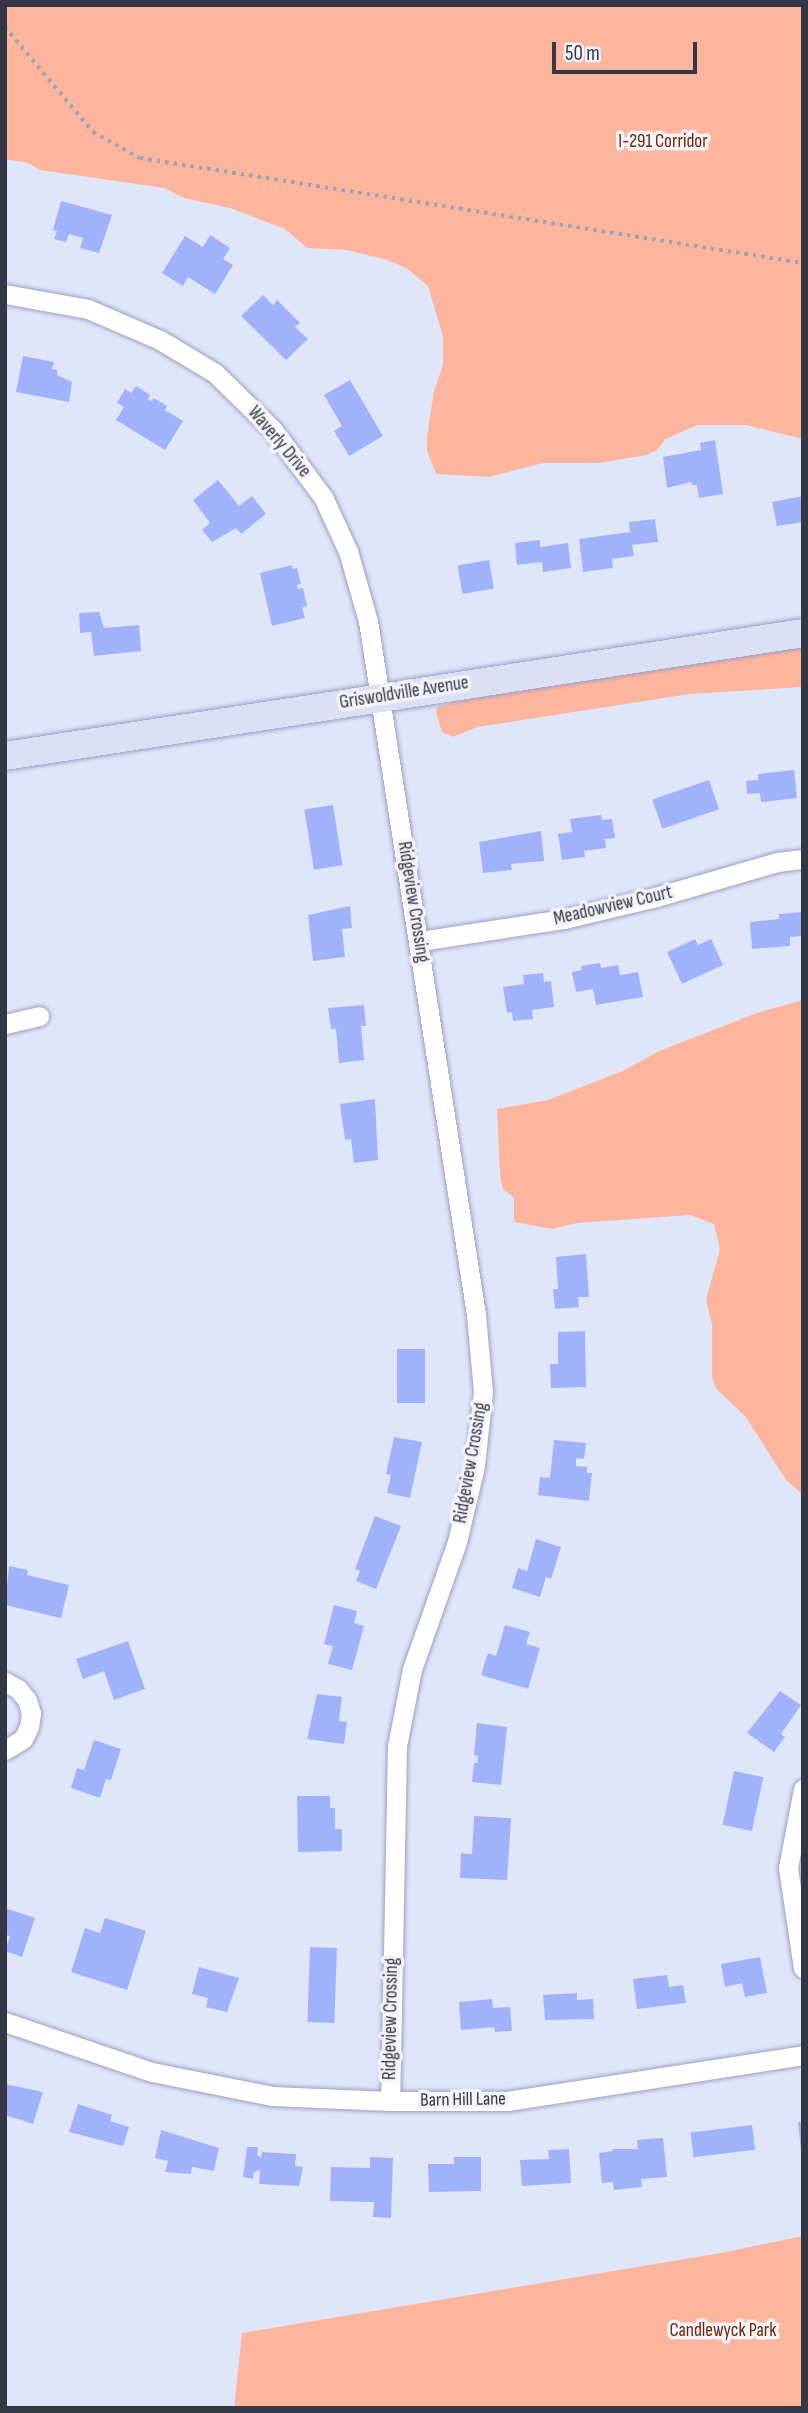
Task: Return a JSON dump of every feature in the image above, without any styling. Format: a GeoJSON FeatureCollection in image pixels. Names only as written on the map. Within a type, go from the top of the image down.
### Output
{"type":"FeatureCollection","features":[{"type":"Feature","properties":{"kind":"street","name":"Waverly Drive"},"geometry":{"type":"LineString","coordinates":[[5,295],[88,309],[160,340],[215,373],[273,430],[323,496],[348,551],[368,621],[378,697]]}},
{"type":"Feature","properties":{"kind":"street","name":"Griswoldville Avenue"},"geometry":{"type":"LineString","coordinates":[[5,756],[803,633]]}},
{"type":"Feature","properties":{"kind":"street","name":"Ridgeview Crossing"},"geometry":{"type":"LineString","coordinates":[[378,697],[419,941],[476,1315],[483,1392],[475,1466],[457,1542],[412,1669],[397,1746],[390,2101]]}},
{"type":"Feature","properties":{"kind":"street","name":"Meadowview Court"},"geometry":{"type":"LineString","coordinates":[[419,941],[564,919],[656,897],[777,862],[803,859]]}},
{"type":"Feature","properties":{"kind":"street"},"geometry":{"type":"LineString","coordinates":[[5,1024],[39,1016]]}},
{"type":"Feature","properties":{"kind":"street"},"geometry":{"type":"LineString","coordinates":[[5,1682],[18,1689],[27,1700],[31,1713],[29,1727],[23,1739],[5,1750]]}},
{"type":"Feature","properties":{"kind":"street"},"geometry":{"type":"LineString","coordinates":[[803,1789],[788,1868],[803,1968]]}},
{"type":"Feature","properties":{"kind":"street","name":"Barn Hill Lane"},"geometry":{"type":"LineString","coordinates":[[5,2022],[152,2072],[272,2096],[390,2101],[507,2101],[803,2055]]}},
{"type":"Feature","properties":{"kind":"path"},"geometry":{"type":"LineString","coordinates":[[5,27],[93,132],[140,159],[803,263]]}},
{"type":"Feature","properties":{"kind":"green space","name":"I-291 Corridor"},"geometry":{"type":"Polygon","coordinates":[[[5,5],[803,5],[803,439],[746,425],[697,425],[666,439],[657,450],[647,455],[598,463],[543,463],[489,477],[436,474],[427,451],[427,437],[434,391],[443,365],[443,337],[428,286],[406,268],[387,260],[347,250],[307,248],[285,229],[230,208],[184,198],[164,188],[40,170],[28,163],[5,159],[5,5]]]}},
{"type":"Feature","properties":{"kind":"green space"},"geometry":{"type":"Polygon","coordinates":[[[803,647],[803,687],[690,694],[477,727],[453,737],[442,732],[436,713],[437,707],[463,700],[803,647]]]}},
{"type":"Feature","properties":{"kind":"green space"},"geometry":{"type":"Polygon","coordinates":[[[803,1000],[803,1495],[786,1480],[745,1416],[716,1389],[712,1377],[712,1325],[706,1299],[720,1249],[714,1224],[690,1215],[577,1223],[552,1229],[514,1222],[514,1198],[503,1189],[500,1175],[497,1109],[548,1100],[623,1071],[659,1051],[757,1013],[803,1000]]]}},
{"type":"Feature","properties":{"kind":"green space","name":"Candlewyck Park"},"geometry":{"type":"Polygon","coordinates":[[[803,2236],[803,2408],[234,2408],[242,2333],[721,2253],[803,2236]]]}},
{"type":"Feature","properties":{"kind":"building"},"geometry":{"type":"Polygon","coordinates":[[[61,201],[112,215],[99,253],[80,248],[83,238],[69,234],[66,242],[54,239],[57,231],[53,230],[61,201]]]}},
{"type":"Feature","properties":{"kind":"building"},"geometry":{"type":"Polygon","coordinates":[[[210,235],[230,248],[223,259],[233,265],[215,294],[188,277],[183,286],[162,273],[185,236],[203,247],[210,235]]]}},
{"type":"Feature","properties":{"kind":"building"},"geometry":{"type":"Polygon","coordinates":[[[263,295],[273,305],[277,300],[300,323],[295,327],[308,339],[286,360],[241,316],[263,295]]]}},
{"type":"Feature","properties":{"kind":"building"},"geometry":{"type":"Polygon","coordinates":[[[23,356],[54,362],[52,369],[57,370],[57,375],[72,382],[69,402],[16,392],[23,356]]]}},
{"type":"Feature","properties":{"kind":"building"},"geometry":{"type":"Polygon","coordinates":[[[350,380],[383,436],[349,456],[334,431],[342,426],[324,395],[350,380]]]}},
{"type":"Feature","properties":{"kind":"building"},"geometry":{"type":"Polygon","coordinates":[[[136,386],[150,395],[148,399],[152,401],[154,398],[167,406],[165,410],[183,421],[165,450],[116,420],[124,407],[117,403],[125,389],[131,393],[136,386]]]}},
{"type":"Feature","properties":{"kind":"building"},"geometry":{"type":"Polygon","coordinates":[[[715,440],[723,494],[699,498],[697,485],[692,485],[691,482],[667,488],[663,457],[701,450],[700,443],[715,440]]]}},
{"type":"Feature","properties":{"kind":"building"},"geometry":{"type":"Polygon","coordinates":[[[218,480],[239,506],[252,496],[266,514],[241,534],[236,528],[212,542],[202,530],[210,523],[193,500],[218,480]]]}},
{"type":"Feature","properties":{"kind":"building"},"geometry":{"type":"Polygon","coordinates":[[[803,496],[803,522],[777,526],[772,502],[803,496]]]}},
{"type":"Feature","properties":{"kind":"building"},"geometry":{"type":"Polygon","coordinates":[[[655,519],[658,542],[632,545],[634,556],[612,559],[613,568],[583,572],[579,539],[630,532],[629,522],[655,519]]]}},
{"type":"Feature","properties":{"kind":"building"},"geometry":{"type":"Polygon","coordinates":[[[540,540],[540,547],[568,543],[571,568],[543,572],[542,562],[517,565],[515,543],[540,540]]]}},
{"type":"Feature","properties":{"kind":"building"},"geometry":{"type":"Polygon","coordinates":[[[489,560],[494,589],[463,594],[457,566],[489,560]]]}},
{"type":"Feature","properties":{"kind":"building"},"geometry":{"type":"Polygon","coordinates":[[[292,565],[293,569],[297,568],[301,584],[297,585],[298,589],[303,588],[307,606],[302,607],[305,618],[272,626],[260,573],[292,565]]]}},
{"type":"Feature","properties":{"kind":"building"},"geometry":{"type":"Polygon","coordinates":[[[99,612],[104,628],[139,625],[141,651],[94,656],[91,632],[80,633],[79,613],[99,612]]]}},
{"type":"Feature","properties":{"kind":"building"},"geometry":{"type":"Polygon","coordinates":[[[794,770],[797,798],[761,802],[760,793],[747,794],[746,781],[758,780],[758,774],[794,770]]]}},
{"type":"Feature","properties":{"kind":"building"},"geometry":{"type":"Polygon","coordinates":[[[709,780],[719,809],[662,829],[652,800],[709,780]]]}},
{"type":"Feature","properties":{"kind":"building"},"geometry":{"type":"Polygon","coordinates":[[[333,805],[343,865],[314,870],[304,810],[333,805]]]}},
{"type":"Feature","properties":{"kind":"building"},"geometry":{"type":"Polygon","coordinates":[[[601,815],[602,820],[612,819],[615,838],[605,839],[606,848],[584,851],[585,857],[562,860],[558,834],[572,832],[570,819],[601,815]]]}},
{"type":"Feature","properties":{"kind":"building"},"geometry":{"type":"Polygon","coordinates":[[[541,831],[544,861],[511,864],[512,870],[483,873],[479,842],[541,831]]]}},
{"type":"Feature","properties":{"kind":"building"},"geometry":{"type":"Polygon","coordinates":[[[350,906],[352,928],[342,929],[345,957],[313,961],[308,915],[350,906]]]}},
{"type":"Feature","properties":{"kind":"building"},"geometry":{"type":"Polygon","coordinates":[[[802,912],[803,936],[790,937],[790,946],[752,949],[750,922],[779,919],[779,914],[802,912]]]}},
{"type":"Feature","properties":{"kind":"building"},"geometry":{"type":"Polygon","coordinates":[[[695,939],[698,945],[711,939],[723,965],[682,984],[667,952],[695,939]]]}},
{"type":"Feature","properties":{"kind":"building"},"geometry":{"type":"Polygon","coordinates":[[[600,963],[601,968],[618,965],[620,975],[638,972],[643,997],[596,1005],[593,989],[576,992],[572,972],[582,970],[581,966],[600,963]]]}},
{"type":"Feature","properties":{"kind":"building"},"geometry":{"type":"Polygon","coordinates":[[[543,973],[544,982],[551,981],[554,1007],[532,1010],[533,1019],[513,1021],[512,1012],[507,1013],[503,987],[524,984],[523,975],[543,973]]]}},
{"type":"Feature","properties":{"kind":"building"},"geometry":{"type":"Polygon","coordinates":[[[364,1005],[366,1026],[361,1026],[364,1060],[339,1063],[336,1029],[331,1029],[328,1008],[364,1005]]]}},
{"type":"Feature","properties":{"kind":"building"},"geometry":{"type":"Polygon","coordinates":[[[375,1099],[378,1160],[354,1163],[351,1139],[345,1140],[340,1104],[375,1099]]]}},
{"type":"Feature","properties":{"kind":"building"},"geometry":{"type":"Polygon","coordinates":[[[586,1254],[589,1297],[578,1297],[579,1307],[555,1309],[553,1289],[558,1289],[556,1257],[586,1254]]]}},
{"type":"Feature","properties":{"kind":"building"},"geometry":{"type":"Polygon","coordinates":[[[585,1331],[586,1387],[551,1388],[550,1364],[558,1364],[558,1332],[585,1331]]]}},
{"type":"Feature","properties":{"kind":"building"},"geometry":{"type":"Polygon","coordinates":[[[397,1349],[425,1349],[425,1403],[397,1403],[397,1349]]]}},
{"type":"Feature","properties":{"kind":"building"},"geometry":{"type":"Polygon","coordinates":[[[394,1437],[422,1442],[410,1498],[387,1493],[391,1475],[386,1474],[394,1437]]]}},
{"type":"Feature","properties":{"kind":"building"},"geometry":{"type":"Polygon","coordinates":[[[554,1440],[586,1443],[584,1459],[576,1458],[576,1466],[587,1467],[587,1473],[592,1473],[589,1501],[538,1495],[540,1477],[550,1478],[554,1440]]]}},
{"type":"Feature","properties":{"kind":"building"},"geometry":{"type":"Polygon","coordinates":[[[375,1516],[401,1526],[376,1589],[356,1581],[360,1571],[355,1569],[375,1516]]]}},
{"type":"Feature","properties":{"kind":"building"},"geometry":{"type":"Polygon","coordinates":[[[536,1539],[561,1547],[551,1579],[546,1577],[540,1597],[512,1588],[518,1568],[527,1571],[536,1539]]]}},
{"type":"Feature","properties":{"kind":"building"},"geometry":{"type":"Polygon","coordinates":[[[9,1566],[28,1570],[27,1575],[69,1585],[61,1618],[5,1605],[9,1566]]]}},
{"type":"Feature","properties":{"kind":"building"},"geometry":{"type":"Polygon","coordinates":[[[334,1605],[357,1611],[354,1623],[364,1626],[352,1670],[328,1664],[333,1646],[324,1644],[334,1605]]]}},
{"type":"Feature","properties":{"kind":"building"},"geometry":{"type":"Polygon","coordinates":[[[505,1625],[530,1632],[526,1644],[540,1648],[528,1689],[481,1675],[488,1653],[496,1656],[505,1625]]]}},
{"type":"Feature","properties":{"kind":"building"},"geometry":{"type":"Polygon","coordinates":[[[128,1641],[145,1689],[114,1700],[104,1671],[83,1679],[76,1659],[128,1641]]]}},
{"type":"Feature","properties":{"kind":"building"},"geometry":{"type":"Polygon","coordinates":[[[780,1691],[801,1705],[781,1734],[785,1737],[774,1752],[747,1733],[780,1691]]]}},
{"type":"Feature","properties":{"kind":"building"},"geometry":{"type":"Polygon","coordinates":[[[317,1694],[342,1697],[339,1721],[347,1722],[344,1744],[307,1739],[317,1694]]]}},
{"type":"Feature","properties":{"kind":"building"},"geometry":{"type":"Polygon","coordinates":[[[477,1723],[507,1727],[501,1785],[472,1782],[474,1763],[477,1763],[478,1756],[474,1755],[477,1723]]]}},
{"type":"Feature","properties":{"kind":"building"},"geometry":{"type":"Polygon","coordinates":[[[94,1740],[121,1749],[111,1780],[106,1779],[100,1798],[71,1788],[77,1768],[84,1770],[94,1740]]]}},
{"type":"Feature","properties":{"kind":"building"},"geometry":{"type":"Polygon","coordinates":[[[734,1771],[763,1777],[752,1831],[723,1825],[734,1771]]]}},
{"type":"Feature","properties":{"kind":"building"},"geometry":{"type":"Polygon","coordinates":[[[297,1796],[330,1796],[330,1808],[335,1808],[335,1829],[342,1829],[342,1851],[298,1852],[297,1796]]]}},
{"type":"Feature","properties":{"kind":"building"},"geometry":{"type":"Polygon","coordinates":[[[474,1816],[511,1818],[507,1880],[460,1878],[461,1853],[472,1854],[474,1816]]]}},
{"type":"Feature","properties":{"kind":"building"},"geometry":{"type":"Polygon","coordinates":[[[5,1908],[35,1918],[22,1957],[5,1951],[10,1936],[5,1935],[5,1908]]]}},
{"type":"Feature","properties":{"kind":"building"},"geometry":{"type":"Polygon","coordinates":[[[105,1918],[146,1931],[127,1990],[71,1972],[85,1928],[100,1933],[105,1918]]]}},
{"type":"Feature","properties":{"kind":"building"},"geometry":{"type":"Polygon","coordinates":[[[310,1947],[337,1948],[334,2023],[307,2022],[310,1947]]]}},
{"type":"Feature","properties":{"kind":"building"},"geometry":{"type":"Polygon","coordinates":[[[760,1957],[767,1993],[745,1997],[742,1983],[725,1987],[721,1964],[760,1957]]]}},
{"type":"Feature","properties":{"kind":"building"},"geometry":{"type":"Polygon","coordinates":[[[199,1967],[239,1978],[227,2012],[206,2007],[208,1998],[192,1994],[199,1967]]]}},
{"type":"Feature","properties":{"kind":"building"},"geometry":{"type":"Polygon","coordinates":[[[667,1975],[669,1987],[683,1985],[686,2003],[637,2009],[633,1979],[667,1975]]]}},
{"type":"Feature","properties":{"kind":"building"},"geometry":{"type":"Polygon","coordinates":[[[577,1993],[577,2000],[593,1999],[594,2019],[545,2020],[543,1995],[577,1993]]]}},
{"type":"Feature","properties":{"kind":"building"},"geometry":{"type":"Polygon","coordinates":[[[492,1999],[493,2008],[510,2007],[512,2031],[495,2032],[494,2027],[461,2030],[459,2002],[492,1999]]]}},
{"type":"Feature","properties":{"kind":"building"},"geometry":{"type":"Polygon","coordinates":[[[5,2084],[43,2092],[33,2124],[5,2115],[5,2084]]]}},
{"type":"Feature","properties":{"kind":"building"},"geometry":{"type":"Polygon","coordinates":[[[78,2104],[112,2115],[110,2121],[129,2127],[123,2146],[69,2132],[78,2104]]]}},
{"type":"Feature","properties":{"kind":"building"},"geometry":{"type":"Polygon","coordinates":[[[798,2122],[803,2122],[803,2151],[801,2151],[798,2122]]]}},
{"type":"Feature","properties":{"kind":"building"},"geometry":{"type":"Polygon","coordinates":[[[752,2125],[755,2150],[694,2157],[690,2133],[752,2125]]]}},
{"type":"Feature","properties":{"kind":"building"},"geometry":{"type":"Polygon","coordinates":[[[161,2130],[219,2148],[214,2171],[192,2167],[191,2174],[165,2172],[168,2161],[155,2158],[161,2130]]]}},
{"type":"Feature","properties":{"kind":"building"},"geometry":{"type":"Polygon","coordinates":[[[663,2138],[667,2177],[641,2179],[642,2187],[614,2190],[613,2182],[602,2183],[599,2153],[613,2151],[612,2149],[638,2149],[637,2140],[663,2138]]]}},
{"type":"Feature","properties":{"kind":"building"},"geometry":{"type":"Polygon","coordinates":[[[247,2147],[258,2147],[257,2155],[261,2158],[262,2152],[296,2154],[295,2166],[303,2167],[299,2186],[259,2184],[260,2170],[254,2172],[253,2179],[243,2177],[247,2147]]]}},
{"type":"Feature","properties":{"kind":"building"},"geometry":{"type":"Polygon","coordinates":[[[569,2149],[571,2183],[522,2186],[520,2160],[549,2159],[548,2150],[569,2149]]]}},
{"type":"Feature","properties":{"kind":"building"},"geometry":{"type":"Polygon","coordinates":[[[370,2157],[393,2158],[391,2218],[373,2217],[374,2202],[330,2201],[331,2167],[370,2168],[370,2157]]]}},
{"type":"Feature","properties":{"kind":"building"},"geometry":{"type":"Polygon","coordinates":[[[454,2157],[481,2157],[481,2191],[429,2192],[428,2164],[454,2164],[454,2157]]]}}]}
